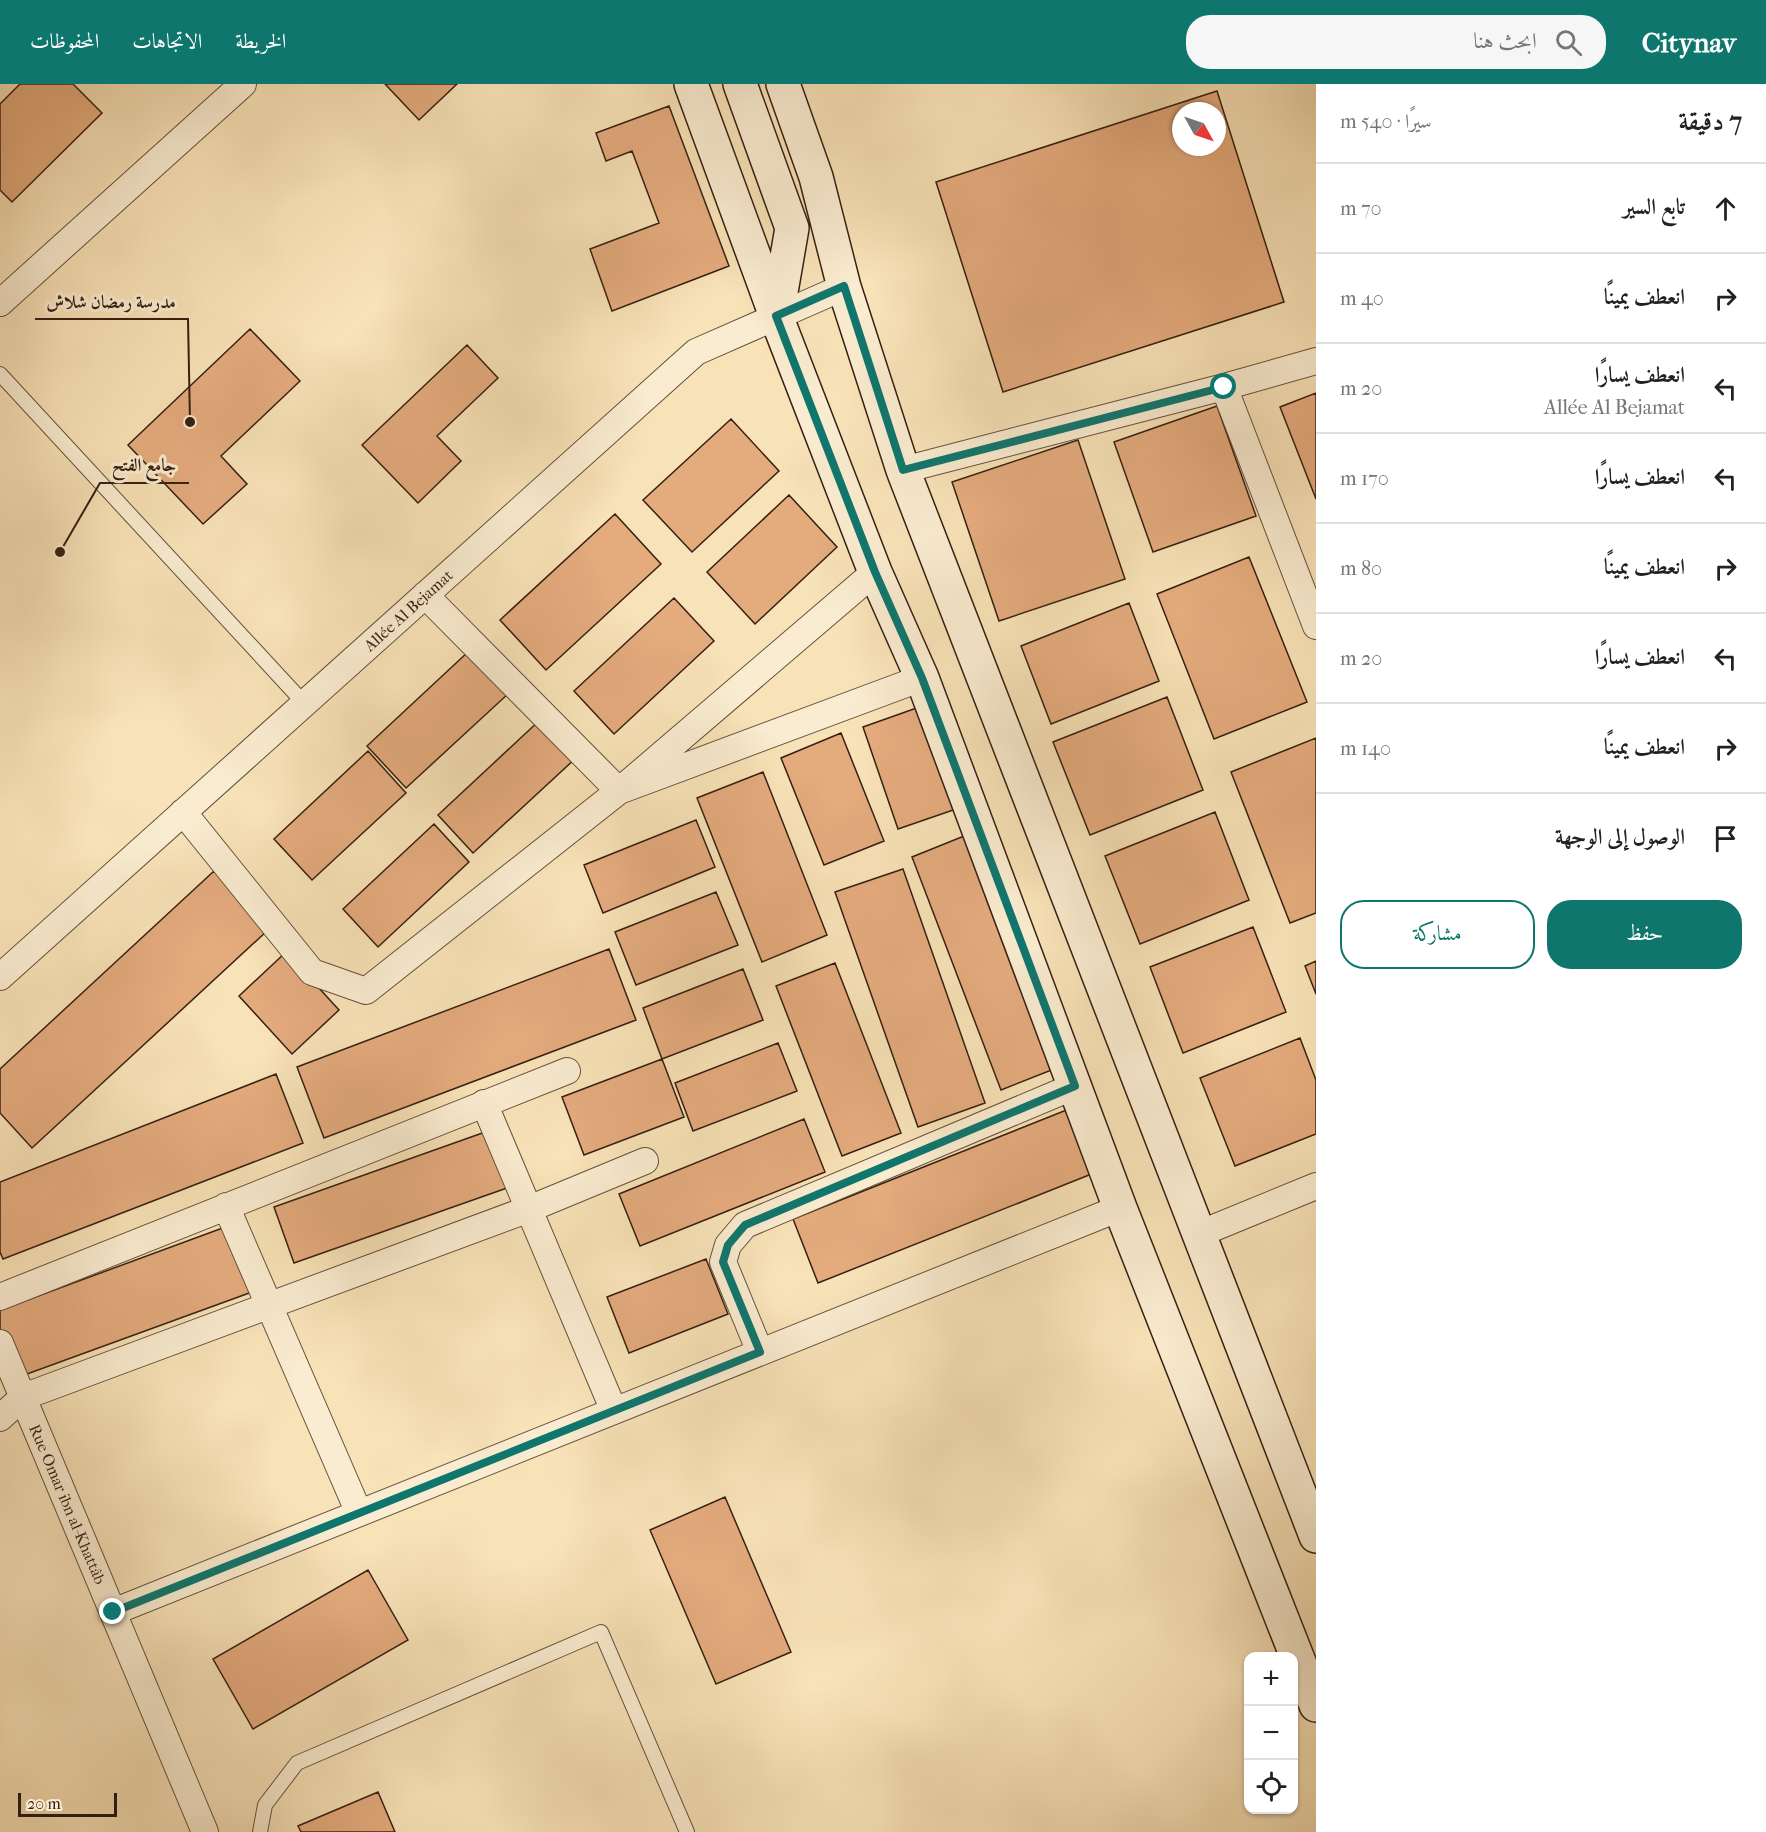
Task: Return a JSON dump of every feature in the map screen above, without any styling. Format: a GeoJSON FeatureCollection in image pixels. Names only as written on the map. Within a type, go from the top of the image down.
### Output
{"type":"FeatureCollection","features":[{"type":"Feature","properties":{"kind":"main road"},"geometry":{"type":"LineString","coordinates":[[691,84],[776,316],[875,572],[922,678],[1120,1208],[1316,1705]]}},
{"type":"Feature","properties":{"kind":"main road"},"geometry":{"type":"LineString","coordinates":[[740,84],[792,228],[776,316]]}},
{"type":"Feature","properties":{"kind":"main road"},"geometry":{"type":"LineString","coordinates":[[783,84],[816,177],[844,286],[903,470],[1316,1536]]}},
{"type":"Feature","properties":{"kind":"street"},"geometry":{"type":"LineString","coordinates":[[0,303],[243,84]]}},
{"type":"Feature","properties":{"kind":"street","name":"Allée Al Bejamat"},"geometry":{"type":"LineString","coordinates":[[0,976],[696,351],[844,286]]}},
{"type":"Feature","properties":{"kind":"street"},"geometry":{"type":"LineString","coordinates":[[903,470],[1316,361]]}},
{"type":"Feature","properties":{"kind":"street"},"geometry":{"type":"LineString","coordinates":[[1224,387],[1316,626]]}},
{"type":"Feature","properties":{"kind":"street"},"geometry":{"type":"LineString","coordinates":[[183,812],[312,972],[366,991],[619,791],[875,572]]}},
{"type":"Feature","properties":{"kind":"street"},"geometry":{"type":"LineString","coordinates":[[425,595],[619,791]]}},
{"type":"Feature","properties":{"kind":"street"},"geometry":{"type":"LineString","coordinates":[[619,791],[922,678]]}},
{"type":"Feature","properties":{"kind":"street"},"geometry":{"type":"LineString","coordinates":[[0,1297],[567,1071]]}},
{"type":"Feature","properties":{"kind":"street"},"geometry":{"type":"LineString","coordinates":[[760,1352],[723,1262],[728,1245],[745,1225],[1075,1086]]}},
{"type":"Feature","properties":{"kind":"street"},"geometry":{"type":"LineString","coordinates":[[484,1104],[615,1411]]}},
{"type":"Feature","properties":{"kind":"street"},"geometry":{"type":"LineString","coordinates":[[0,1418],[23,1397],[529,1209],[645,1161]]}},
{"type":"Feature","properties":{"kind":"street"},"geometry":{"type":"LineString","coordinates":[[1199,1234],[1316,1186]]}},
{"type":"Feature","properties":{"kind":"street"},"geometry":{"type":"LineString","coordinates":[[226,1206],[359,1514]]}},
{"type":"Feature","properties":{"kind":"street"},"geometry":{"type":"LineString","coordinates":[[113,1612],[1120,1208]]}},
{"type":"Feature","properties":{"kind":"street","name":"Rue Omar ibn al-Khattâb"},"geometry":{"type":"LineString","coordinates":[[0,1343],[205,1832]]}},
{"type":"Feature","properties":{"kind":"lane"},"geometry":{"type":"LineString","coordinates":[[0,374],[304,704]]}},
{"type":"Feature","properties":{"kind":"lane"},"geometry":{"type":"LineString","coordinates":[[260,1832],[265,1805],[297,1763],[601,1632],[687,1832]]}},
{"type":"Feature","properties":{"kind":"building"},"geometry":{"type":"Polygon","coordinates":[[[20,84],[73,84],[102,113],[12,202],[0,190],[0,104],[20,84]]]}},
{"type":"Feature","properties":{"kind":"building"},"geometry":{"type":"Polygon","coordinates":[[[385,84],[457,84],[419,120],[385,84]]]}},
{"type":"Feature","properties":{"kind":"building"},"geometry":{"type":"Polygon","coordinates":[[[1217,91],[1220,102],[1183,102],[1217,91]]]}},
{"type":"Feature","properties":{"kind":"building"},"geometry":{"type":"Polygon","coordinates":[[[669,106],[729,266],[612,311],[590,249],[659,223],[632,151],[606,161],[596,133],[669,106]]]}},
{"type":"Feature","properties":{"kind":"building"},"geometry":{"type":"Polygon","coordinates":[[[1172,106],[1172,156],[1226,156],[1226,119],[1284,302],[1003,392],[936,182],[1172,106]]]}},
{"type":"Feature","properties":{"kind":"building"},"geometry":{"type":"Polygon","coordinates":[[[250,329],[300,381],[221,456],[247,484],[203,524],[128,445],[250,329]]]}},
{"type":"Feature","properties":{"kind":"building"},"geometry":{"type":"Polygon","coordinates":[[[467,345],[498,378],[437,436],[461,461],[418,503],[362,445],[467,345]]]}},
{"type":"Feature","properties":{"kind":"building"},"geometry":{"type":"Polygon","coordinates":[[[1316,393],[1316,499],[1280,407],[1316,393]]]}},
{"type":"Feature","properties":{"kind":"building"},"geometry":{"type":"Polygon","coordinates":[[[1217,406],[1256,516],[1153,552],[1114,442],[1217,406]]]}},
{"type":"Feature","properties":{"kind":"building"},"geometry":{"type":"Polygon","coordinates":[[[731,419],[779,471],[692,552],[643,500],[731,419]]]}},
{"type":"Feature","properties":{"kind":"building"},"geometry":{"type":"Polygon","coordinates":[[[1078,440],[1125,579],[999,621],[952,482],[1078,440]]]}},
{"type":"Feature","properties":{"kind":"building"},"geometry":{"type":"Polygon","coordinates":[[[789,495],[837,547],[755,624],[707,572],[789,495]]]}},
{"type":"Feature","properties":{"kind":"building"},"geometry":{"type":"Polygon","coordinates":[[[615,514],[661,564],[546,670],[500,620],[615,514]]]}},
{"type":"Feature","properties":{"kind":"building"},"geometry":{"type":"Polygon","coordinates":[[[1249,557],[1307,702],[1214,739],[1157,594],[1249,557]]]}},
{"type":"Feature","properties":{"kind":"building"},"geometry":{"type":"Polygon","coordinates":[[[674,598],[714,641],[614,734],[574,691],[674,598]]]}},
{"type":"Feature","properties":{"kind":"building"},"geometry":{"type":"Polygon","coordinates":[[[1129,603],[1159,681],[1051,724],[1021,646],[1129,603]]]}},
{"type":"Feature","properties":{"kind":"building"},"geometry":{"type":"Polygon","coordinates":[[[469,651],[509,693],[406,788],[367,746],[469,651]]]}},
{"type":"Feature","properties":{"kind":"building"},"geometry":{"type":"Polygon","coordinates":[[[1167,697],[1203,790],[1090,835],[1053,742],[1167,697]]]}},
{"type":"Feature","properties":{"kind":"building"},"geometry":{"type":"Polygon","coordinates":[[[925,705],[959,808],[898,829],[863,727],[925,705]]]}},
{"type":"Feature","properties":{"kind":"building"},"geometry":{"type":"Polygon","coordinates":[[[541,719],[577,757],[473,853],[438,815],[541,719]]]}},
{"type":"Feature","properties":{"kind":"building"},"geometry":{"type":"Polygon","coordinates":[[[841,733],[884,841],[824,865],[781,758],[841,733]]]}},
{"type":"Feature","properties":{"kind":"building"},"geometry":{"type":"Polygon","coordinates":[[[1316,738],[1316,913],[1290,923],[1231,772],[1316,738]]]}},
{"type":"Feature","properties":{"kind":"building"},"geometry":{"type":"Polygon","coordinates":[[[368,751],[406,793],[312,880],[274,839],[368,751]]]}},
{"type":"Feature","properties":{"kind":"building"},"geometry":{"type":"Polygon","coordinates":[[[763,772],[827,935],[762,962],[697,798],[763,772]]]}},
{"type":"Feature","properties":{"kind":"building"},"geometry":{"type":"Polygon","coordinates":[[[1215,812],[1249,900],[1140,944],[1105,856],[1215,812]]]}},
{"type":"Feature","properties":{"kind":"building"},"geometry":{"type":"Polygon","coordinates":[[[696,820],[715,867],[603,913],[584,865],[696,820]]]}},
{"type":"Feature","properties":{"kind":"building"},"geometry":{"type":"Polygon","coordinates":[[[434,824],[469,862],[378,947],[343,909],[434,824]]]}},
{"type":"Feature","properties":{"kind":"building"},"geometry":{"type":"Polygon","coordinates":[[[969,834],[1059,1067],[1001,1090],[912,857],[969,834]]]}},
{"type":"Feature","properties":{"kind":"building"},"geometry":{"type":"Polygon","coordinates":[[[903,869],[985,1103],[918,1127],[835,892],[903,869]]]}},
{"type":"Feature","properties":{"kind":"building"},"geometry":{"type":"Polygon","coordinates":[[[214,871],[268,930],[32,1148],[0,1113],[0,1069],[214,871]]]}},
{"type":"Feature","properties":{"kind":"building"},"geometry":{"type":"Polygon","coordinates":[[[716,892],[738,945],[636,985],[615,932],[716,892]]]}},
{"type":"Feature","properties":{"kind":"building"},"geometry":{"type":"Polygon","coordinates":[[[1253,927],[1286,1012],[1183,1053],[1150,967],[1253,927]]]}},
{"type":"Feature","properties":{"kind":"building"},"geometry":{"type":"Polygon","coordinates":[[[609,949],[636,1020],[324,1138],[297,1067],[609,949]]]}},
{"type":"Feature","properties":{"kind":"building"},"geometry":{"type":"Polygon","coordinates":[[[286,952],[339,1010],[292,1054],[239,996],[286,952]]]}},
{"type":"Feature","properties":{"kind":"building"},"geometry":{"type":"Polygon","coordinates":[[[1316,961],[1316,994],[1305,966],[1316,961]]]}},
{"type":"Feature","properties":{"kind":"building"},"geometry":{"type":"Polygon","coordinates":[[[835,963],[901,1133],[842,1156],[776,986],[835,963]]]}},
{"type":"Feature","properties":{"kind":"building"},"geometry":{"type":"Polygon","coordinates":[[[743,969],[763,1020],[662,1059],[643,1008],[743,969]]]}},
{"type":"Feature","properties":{"kind":"building"},"geometry":{"type":"Polygon","coordinates":[[[1300,1038],[1316,1080],[1316,1134],[1235,1166],[1200,1078],[1300,1038]]]}},
{"type":"Feature","properties":{"kind":"building"},"geometry":{"type":"Polygon","coordinates":[[[778,1043],[797,1091],[693,1131],[675,1083],[778,1043]]]}},
{"type":"Feature","properties":{"kind":"building"},"geometry":{"type":"Polygon","coordinates":[[[662,1059],[684,1117],[584,1155],[562,1097],[662,1059]]]}},
{"type":"Feature","properties":{"kind":"building"},"geometry":{"type":"Polygon","coordinates":[[[276,1074],[303,1143],[3,1259],[0,1252],[0,1182],[276,1074]]]}},
{"type":"Feature","properties":{"kind":"building"},"geometry":{"type":"Polygon","coordinates":[[[1074,1107],[1099,1171],[818,1283],[793,1219],[1074,1107]]]}},
{"type":"Feature","properties":{"kind":"building"},"geometry":{"type":"Polygon","coordinates":[[[804,1119],[825,1172],[640,1246],[619,1194],[804,1119]]]}},
{"type":"Feature","properties":{"kind":"building"},"geometry":{"type":"Polygon","coordinates":[[[488,1131],[507,1188],[294,1263],[274,1207],[488,1131]]]}},
{"type":"Feature","properties":{"kind":"building"},"geometry":{"type":"Polygon","coordinates":[[[228,1226],[252,1292],[16,1378],[0,1333],[0,1310],[228,1226]]]}},
{"type":"Feature","properties":{"kind":"building"},"geometry":{"type":"Polygon","coordinates":[[[706,1259],[728,1314],[629,1353],[607,1297],[706,1259]]]}},
{"type":"Feature","properties":{"kind":"building"},"geometry":{"type":"Polygon","coordinates":[[[725,1497],[791,1652],[716,1684],[650,1530],[725,1497]]]}},
{"type":"Feature","properties":{"kind":"building"},"geometry":{"type":"Polygon","coordinates":[[[368,1570],[408,1640],[253,1729],[213,1659],[368,1570]]]}},
{"type":"Feature","properties":{"kind":"building"},"geometry":{"type":"Polygon","coordinates":[[[378,1792],[395,1832],[301,1832],[298,1826],[378,1792]]]}},
{"type":"Feature","properties":{"kind":"place","name":"مدرسة رمضان شلاش"},"geometry":{"type":"Point","coordinates":[190,422]}},
{"type":"Feature","properties":{"kind":"place","name":"جامع الفتح"},"geometry":{"type":"Point","coordinates":[60,552]}},
{"type":"Feature","properties":{"kind":"route"},"geometry":{"type":"LineString","coordinates":[[113,1612],[760,1352],[723,1262],[728,1245],[745,1225],[1075,1086],[922,678],[875,572],[776,316],[844,286],[903,470],[1224,387]]}}]}
